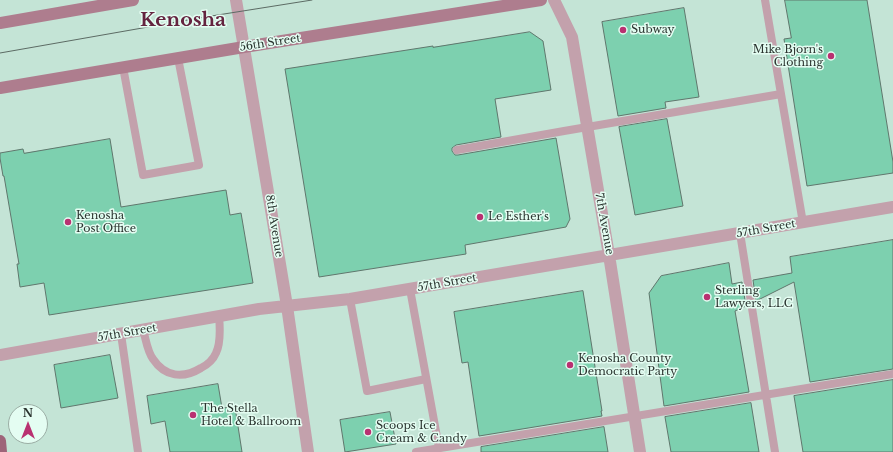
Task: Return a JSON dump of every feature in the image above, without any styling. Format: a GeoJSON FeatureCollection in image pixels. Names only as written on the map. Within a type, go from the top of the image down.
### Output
{"type":"FeatureCollection","features":[{"type":"Feature","properties":{"kind":"main road"},"geometry":{"type":"LineString","coordinates":[[0,441],[2,452]]}},
{"type":"Feature","properties":{"kind":"street"},"geometry":{"type":"LineString","coordinates":[[0,23],[133,0]]}},
{"type":"Feature","properties":{"kind":"street","name":"8th Avenue"},"geometry":{"type":"LineString","coordinates":[[236,0],[287,306],[308,452]]}},
{"type":"Feature","properties":{"kind":"street","name":"56th Street"},"geometry":{"type":"LineString","coordinates":[[0,88],[244,47],[541,0]]}},
{"type":"Feature","properties":{"kind":"street","name":"7th Avenue"},"geometry":{"type":"LineString","coordinates":[[554,0],[572,37],[609,255],[640,452]]}},
{"type":"Feature","properties":{"kind":"street","name":"57th Street"},"geometry":{"type":"LineString","coordinates":[[0,355],[259,309],[350,299],[893,208]]}},
{"type":"Feature","properties":{"kind":"lane"},"geometry":{"type":"LineString","coordinates":[[765,0],[803,223]]}},
{"type":"Feature","properties":{"kind":"lane"},"geometry":{"type":"LineString","coordinates":[[123,68],[143,175],[199,164],[178,58]]}},
{"type":"Feature","properties":{"kind":"lane"},"geometry":{"type":"LineString","coordinates":[[457,150],[781,94]]}},
{"type":"Feature","properties":{"kind":"lane"},"geometry":{"type":"LineString","coordinates":[[740,234],[775,452]]}},
{"type":"Feature","properties":{"kind":"lane"},"geometry":{"type":"LineString","coordinates":[[410,289],[439,448]]}},
{"type":"Feature","properties":{"kind":"lane"},"geometry":{"type":"LineString","coordinates":[[350,299],[367,390],[426,379]]}},
{"type":"Feature","properties":{"kind":"lane"},"geometry":{"type":"LineString","coordinates":[[143,330],[147,347],[156,363],[161,368],[172,374],[184,375],[196,372],[208,364],[217,353],[220,334],[219,316]]}},
{"type":"Feature","properties":{"kind":"lane"},"geometry":{"type":"LineString","coordinates":[[121,334],[138,452]]}},
{"type":"Feature","properties":{"kind":"lane"},"geometry":{"type":"LineString","coordinates":[[416,452],[893,374]]}},
{"type":"Feature","properties":{"kind":"shaded area"},"geometry":{"type":"Polygon","coordinates":[[[0,0],[893,0],[893,452],[0,452],[0,0]]]}},
{"type":"Feature","properties":{"kind":"building"},"geometry":{"type":"Polygon","coordinates":[[[785,0],[867,0],[893,162],[893,173],[807,186],[784,39],[791,38],[785,0]]]}},
{"type":"Feature","properties":{"kind":"building"},"geometry":{"type":"Polygon","coordinates":[[[684,8],[699,97],[665,102],[666,108],[618,116],[602,22],[684,8]]]}},
{"type":"Feature","properties":{"kind":"building"},"geometry":{"type":"Polygon","coordinates":[[[530,32],[543,41],[551,90],[495,99],[501,137],[456,145],[452,148],[452,151],[455,155],[458,155],[556,138],[570,219],[566,227],[465,245],[466,254],[319,277],[285,69],[530,32]]]}},
{"type":"Feature","properties":{"kind":"building"},"geometry":{"type":"Polygon","coordinates":[[[667,119],[683,206],[635,215],[619,127],[667,119]]]}},
{"type":"Feature","properties":{"kind":"building","name":"Kenosha Post Office"},"geometry":{"type":"Polygon","coordinates":[[[110,139],[121,207],[226,190],[230,215],[241,213],[253,283],[49,315],[44,283],[20,287],[17,264],[19,264],[0,153],[23,149],[24,153],[110,139]]]}},
{"type":"Feature","properties":{"kind":"building"},"geometry":{"type":"Polygon","coordinates":[[[893,240],[893,369],[810,382],[794,282],[756,301],[753,280],[792,273],[790,257],[893,240]]]}},
{"type":"Feature","properties":{"kind":"building"},"geometry":{"type":"Polygon","coordinates":[[[729,263],[732,284],[742,282],[746,306],[735,311],[749,392],[664,406],[649,293],[661,276],[729,263]]]}},
{"type":"Feature","properties":{"kind":"building"},"geometry":{"type":"Polygon","coordinates":[[[583,291],[602,416],[479,436],[468,362],[462,363],[454,312],[583,291]]]}},
{"type":"Feature","properties":{"kind":"building"},"geometry":{"type":"Polygon","coordinates":[[[110,355],[118,398],[61,408],[54,365],[110,355]]]}},
{"type":"Feature","properties":{"kind":"building"},"geometry":{"type":"Polygon","coordinates":[[[893,380],[893,452],[803,452],[794,396],[893,380]]]}},
{"type":"Feature","properties":{"kind":"building","name":"The Stella Hotel & Ballroom"},"geometry":{"type":"Polygon","coordinates":[[[218,384],[222,408],[235,407],[242,452],[170,452],[165,421],[151,424],[147,396],[218,384]]]}},
{"type":"Feature","properties":{"kind":"building"},"geometry":{"type":"Polygon","coordinates":[[[751,403],[759,452],[671,452],[665,417],[751,403]]]}},
{"type":"Feature","properties":{"kind":"building","name":"Scoops Ice Cream & Candy"},"geometry":{"type":"Polygon","coordinates":[[[390,412],[396,444],[345,452],[340,420],[390,412]]]}},
{"type":"Feature","properties":{"kind":"building"},"geometry":{"type":"Polygon","coordinates":[[[604,427],[608,452],[481,452],[481,447],[604,427]]]}},
{"type":"Feature","properties":{"kind":"tram line"},"geometry":{"type":"LineString","coordinates":[[0,53],[312,0]]}},
{"type":"Feature","properties":{"kind":"place","name":"Subway"},"geometry":{"type":"Point","coordinates":[623,30]}},
{"type":"Feature","properties":{"kind":"place","name":"Mike Bjorn's Clothing"},"geometry":{"type":"Point","coordinates":[831,56]}},
{"type":"Feature","properties":{"kind":"place","name":"Le Esther's"},"geometry":{"type":"Point","coordinates":[480,217]}},
{"type":"Feature","properties":{"kind":"place","name":"Kenosha Post Office"},"geometry":{"type":"Point","coordinates":[68,222]}},
{"type":"Feature","properties":{"kind":"place","name":"Sterling Lawyers, LLC"},"geometry":{"type":"Point","coordinates":[707,297]}},
{"type":"Feature","properties":{"kind":"place","name":"Kenosha County Democratic Party"},"geometry":{"type":"Point","coordinates":[570,365]}},
{"type":"Feature","properties":{"kind":"place","name":"The Stella Hotel & Ballroom"},"geometry":{"type":"Point","coordinates":[193,415]}},
{"type":"Feature","properties":{"kind":"place","name":"Scoops Ice Cream & Candy"},"geometry":{"type":"Point","coordinates":[368,432]}},
{"type":"Feature","properties":{"kind":"district","name":"Kenosha"},"geometry":{"type":"Point","coordinates":[183,21]}}]}
